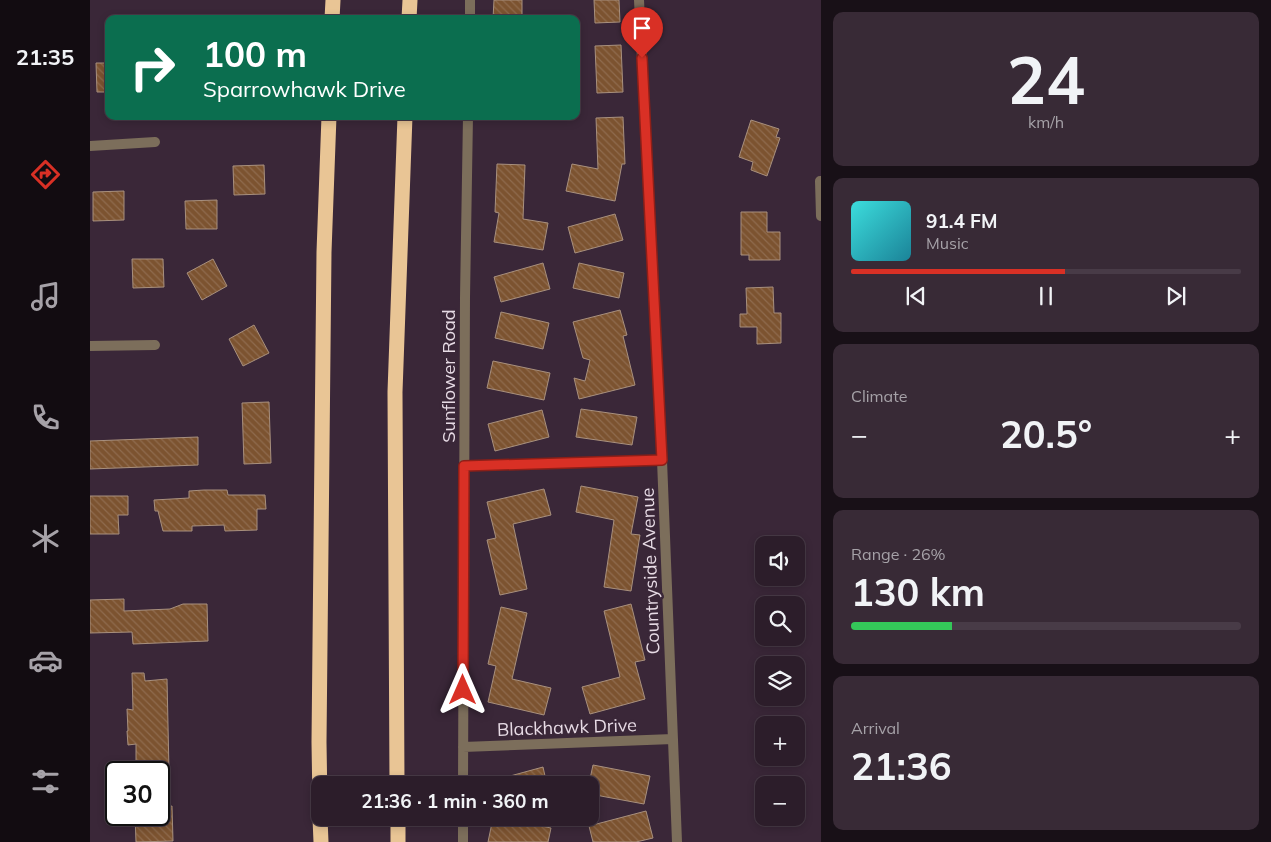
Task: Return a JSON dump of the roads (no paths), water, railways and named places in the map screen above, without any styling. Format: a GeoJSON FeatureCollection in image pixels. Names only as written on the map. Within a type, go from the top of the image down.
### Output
{"type":"FeatureCollection","features":[{"type":"Feature","properties":{"kind":"highway"},"geometry":{"type":"LineString","coordinates":[[332,15],[333,0]]}},
{"type":"Feature","properties":{"kind":"highway"},"geometry":{"type":"LineString","coordinates":[[409,15],[410,0]]}},
{"type":"Feature","properties":{"kind":"highway"},"geometry":{"type":"LineString","coordinates":[[320,776],[324,252],[329,120]]}},
{"type":"Feature","properties":{"kind":"highway"},"geometry":{"type":"LineString","coordinates":[[397,776],[394,392],[406,120]]}},
{"type":"Feature","properties":{"kind":"highway"},"geometry":{"type":"LineString","coordinates":[[320,826],[321,842]]}},
{"type":"Feature","properties":{"kind":"highway"},"geometry":{"type":"LineString","coordinates":[[398,826],[398,842]]}},
{"type":"Feature","properties":{"kind":"street"},"geometry":{"type":"LineString","coordinates":[[470,0],[470,15]]}},
{"type":"Feature","properties":{"kind":"street","name":"Countryside Avenue"},"geometry":{"type":"LineString","coordinates":[[639,0],[662,460],[678,842]]}},
{"type":"Feature","properties":{"kind":"street","name":"Sunflower Road"},"geometry":{"type":"LineString","coordinates":[[462,776],[468,120]]}},
{"type":"Feature","properties":{"kind":"street"},"geometry":{"type":"LineString","coordinates":[[90,146],[155,142]]}},
{"type":"Feature","properties":{"kind":"street"},"geometry":{"type":"LineString","coordinates":[[820,181],[821,216]]}},
{"type":"Feature","properties":{"kind":"street"},"geometry":{"type":"LineString","coordinates":[[90,346],[155,345]]}},
{"type":"Feature","properties":{"kind":"street"},"geometry":{"type":"LineString","coordinates":[[464,466],[662,460]]}},
{"type":"Feature","properties":{"kind":"street","name":"Blackhawk Drive"},"geometry":{"type":"LineString","coordinates":[[462,746],[673,740]]}},
{"type":"Feature","properties":{"kind":"street"},"geometry":{"type":"LineString","coordinates":[[463,826],[463,842]]}}]}
